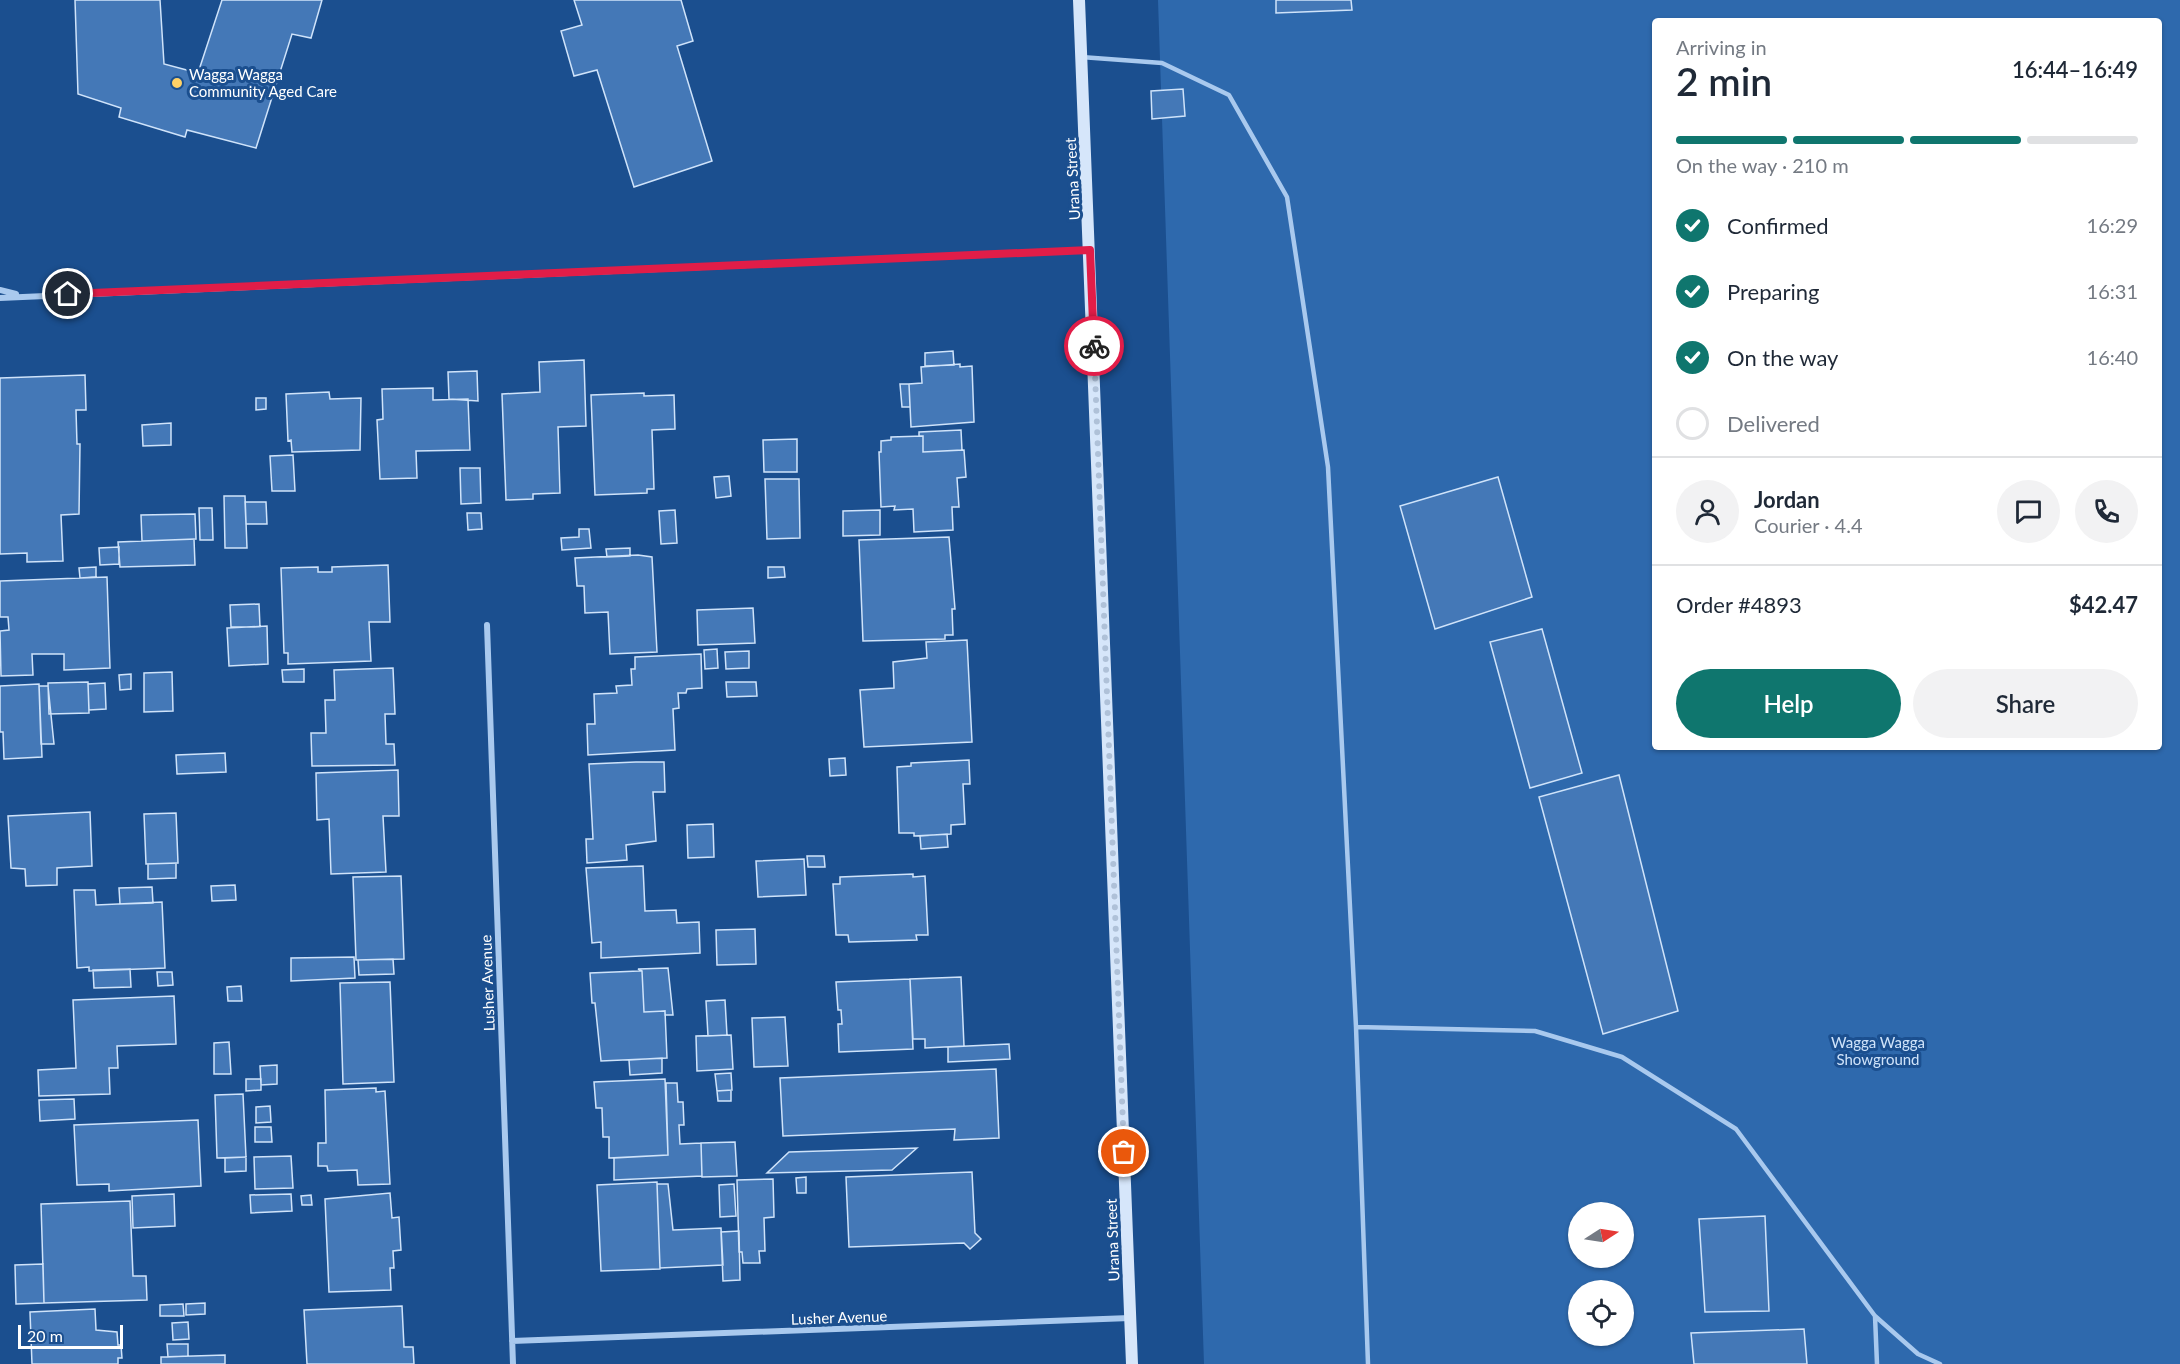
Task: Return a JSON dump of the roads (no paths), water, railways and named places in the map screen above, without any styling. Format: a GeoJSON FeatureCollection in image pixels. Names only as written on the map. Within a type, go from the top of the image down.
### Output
{"type":"FeatureCollection","features":[{"type":"Feature","properties":{"kind":"street","name":"Urana Street"},"geometry":{"type":"LineString","coordinates":[[1079,0],[1132,1364]]}},
{"type":"Feature","properties":{"kind":"street"},"geometry":{"type":"LineString","coordinates":[[0,298],[1090,250]]}},
{"type":"Feature","properties":{"kind":"street"},"geometry":{"type":"LineString","coordinates":[[0,290],[22,296]]}},
{"type":"Feature","properties":{"kind":"street","name":"Lusher Avenue"},"geometry":{"type":"LineString","coordinates":[[487,625],[513,1364]]}},
{"type":"Feature","properties":{"kind":"street","name":"Lusher Avenue"},"geometry":{"type":"LineString","coordinates":[[512,1341],[1130,1318]]}},
{"type":"Feature","properties":{"kind":"lane"},"geometry":{"type":"LineString","coordinates":[[1081,57],[1162,63],[1229,95],[1287,197],[1328,467],[1356,1027],[1368,1364]]}},
{"type":"Feature","properties":{"kind":"lane"},"geometry":{"type":"LineString","coordinates":[[1356,1027],[1535,1031],[1622,1057],[1736,1130],[1875,1316],[1918,1354],[1940,1364]]}},
{"type":"Feature","properties":{"kind":"lane"},"geometry":{"type":"LineString","coordinates":[[1875,1316],[1877,1364]]}},
{"type":"Feature","properties":{"kind":"place","name":"Wagga Wagga Community Aged Care"},"geometry":{"type":"Point","coordinates":[177,83]}},
{"type":"Feature","properties":{"kind":"park label","name":"Wagga Wagga Showground"},"geometry":{"type":"Point","coordinates":[1878,1050]}}]}
